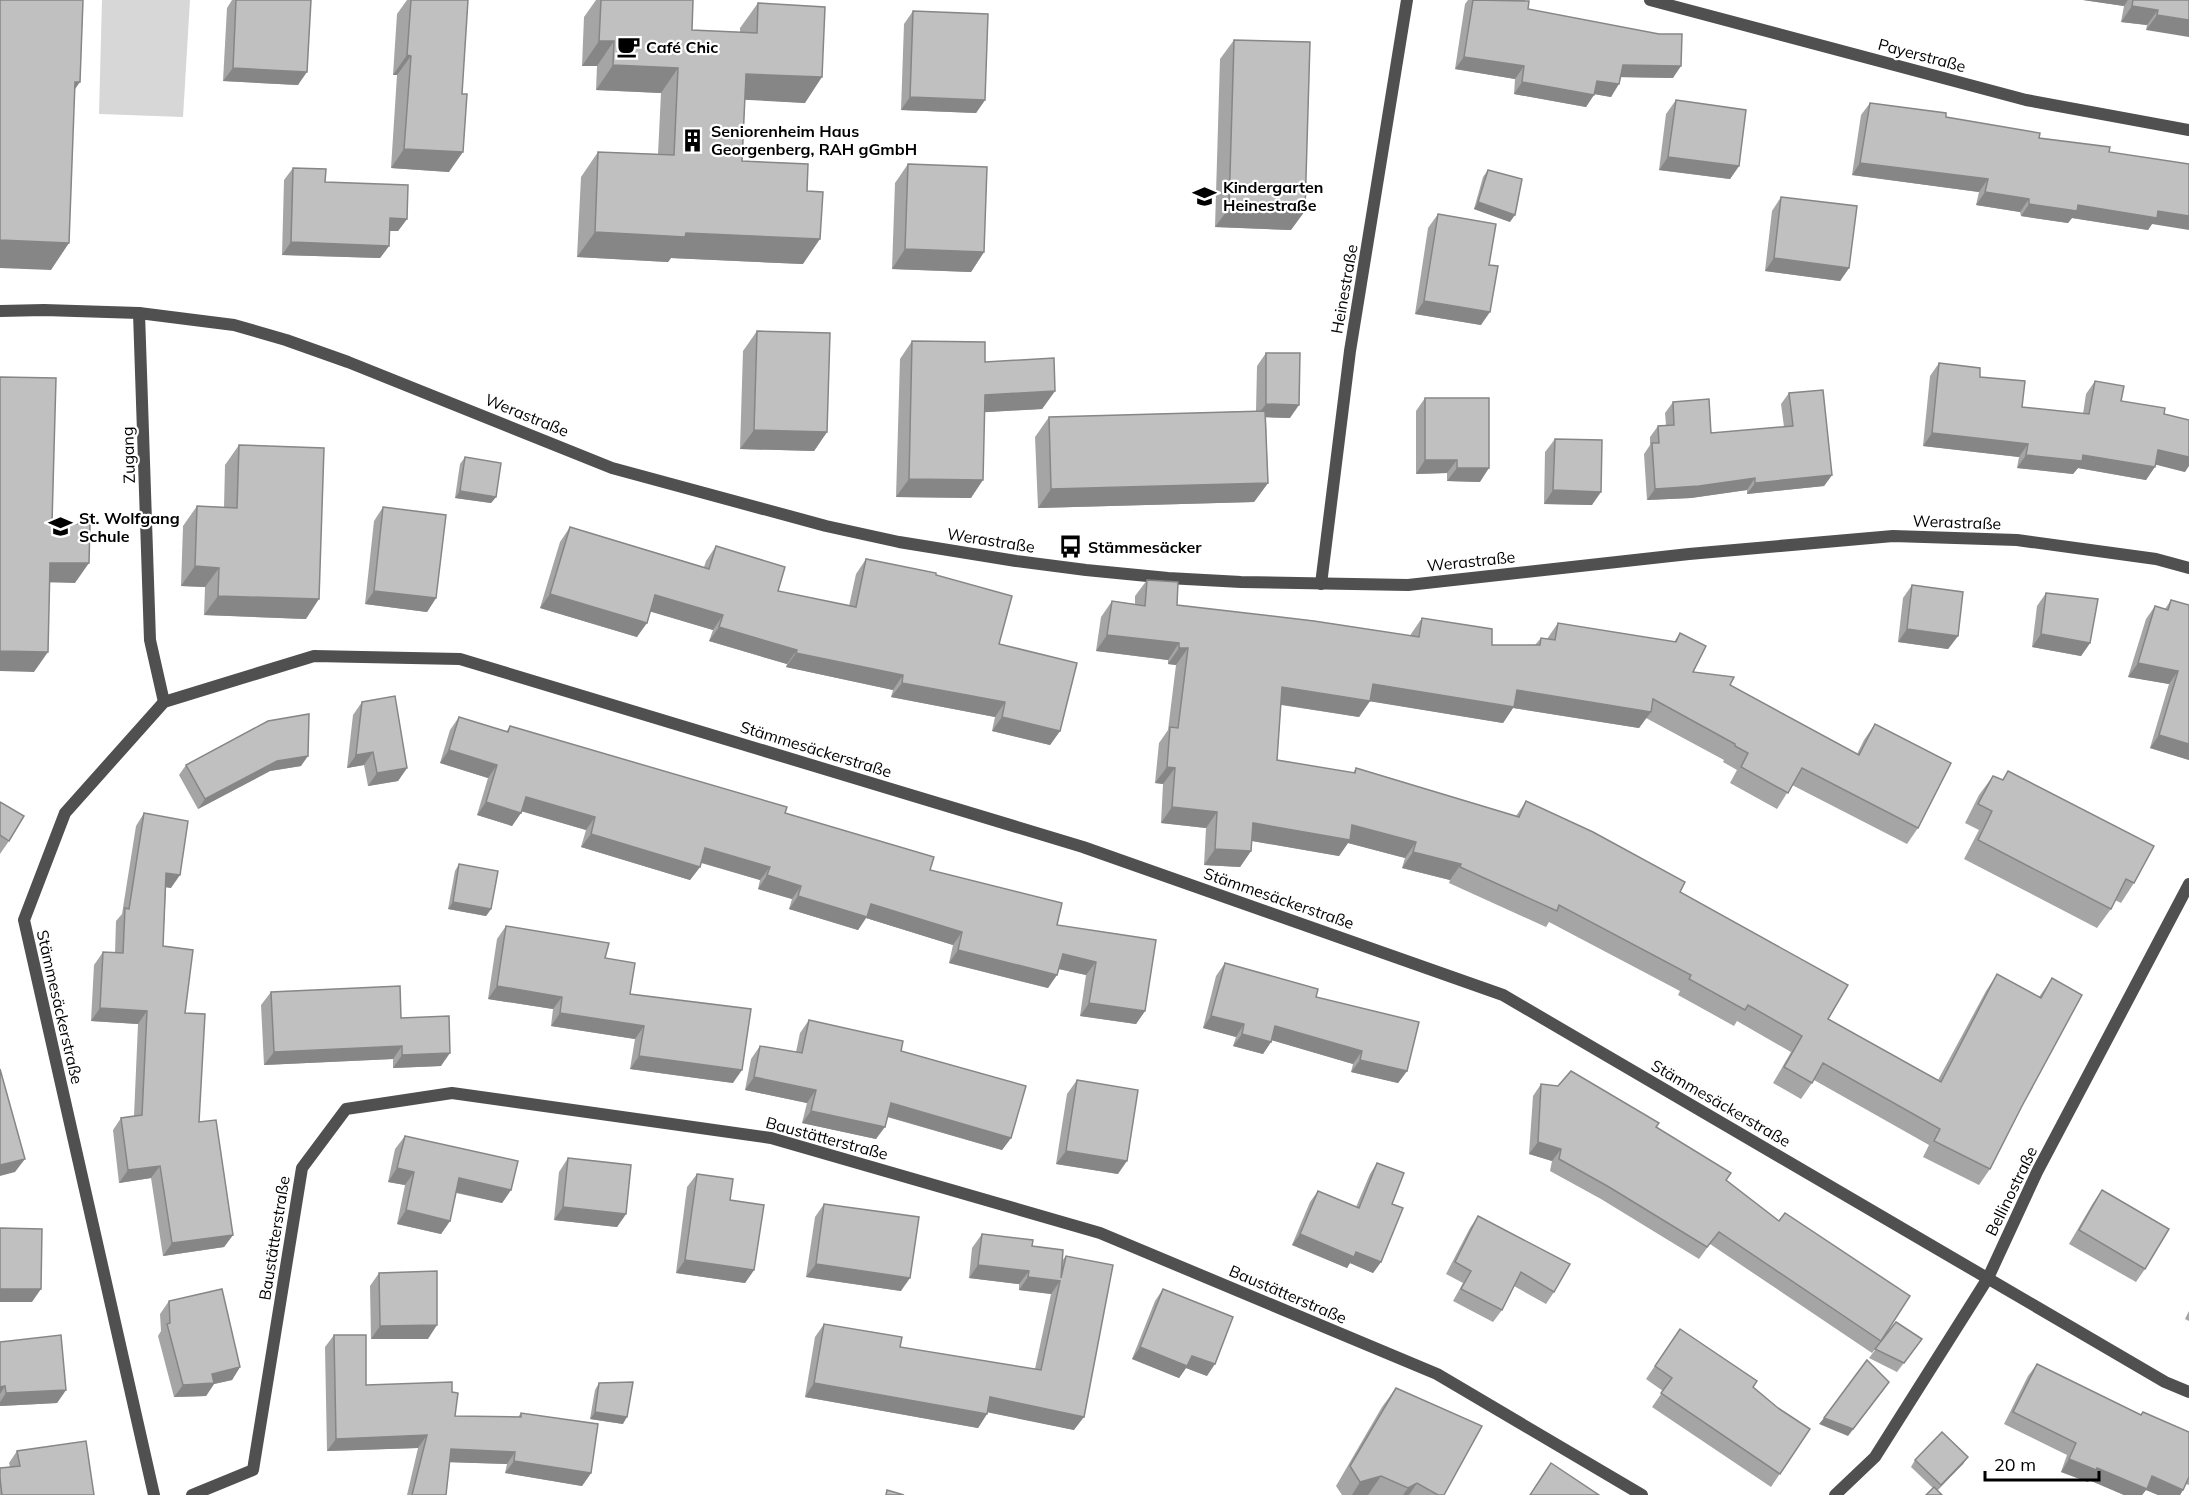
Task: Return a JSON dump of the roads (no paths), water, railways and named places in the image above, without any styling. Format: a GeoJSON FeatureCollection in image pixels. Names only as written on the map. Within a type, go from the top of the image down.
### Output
{"type":"FeatureCollection","features":[{"type":"Feature","properties":{"kind":"street","name":"Heinestraße"},"geometry":{"type":"LineString","coordinates":[[1321,584],[1350,351],[1407,0]]}},
{"type":"Feature","properties":{"kind":"street","name":"Payerstraße"},"geometry":{"type":"LineString","coordinates":[[1650,0],[2026,100],[2189,130]]}},
{"type":"Feature","properties":{"kind":"street","name":"Werastraße"},"geometry":{"type":"LineString","coordinates":[[0,310],[139,313],[234,325],[286,340],[465,408],[612,468],[826,526],[899,542],[1086,570],[1168,578],[1408,585],[1689,554],[1893,536],[2017,540],[2156,559],[2189,568]]}},
{"type":"Feature","properties":{"kind":"street","name":"Zugang"},"geometry":{"type":"LineString","coordinates":[[139,313],[150,640],[164,702]]}},
{"type":"Feature","properties":{"kind":"street","name":"Stämmesäckerstraße"},"geometry":{"type":"LineString","coordinates":[[154,1495],[24,920],[65,813],[164,702],[314,656],[460,659],[1083,847],[1503,995],[2165,1382],[2189,1392]]}},
{"type":"Feature","properties":{"kind":"street","name":"Bellinostraße"},"geometry":{"type":"LineString","coordinates":[[1835,1495],[1875,1457],[1988,1278],[2037,1172],[2189,884]]}},
{"type":"Feature","properties":{"kind":"street","name":"Baustätterstraße"},"geometry":{"type":"LineString","coordinates":[[192,1495],[253,1470],[302,1168],[346,1109],[452,1093],[771,1138],[1100,1233],[1437,1374],[1642,1495]]}},
{"type":"Feature","properties":{"kind":"place","name":"Café Chic"},"geometry":{"type":"Point","coordinates":[628,47]}},
{"type":"Feature","properties":{"kind":"place","name":"Seniorenheim Haus Georgenberg, RAH gGmbH"},"geometry":{"type":"Point","coordinates":[693,140]}},
{"type":"Feature","properties":{"kind":"place","name":"Kindergarten Heinestraße"},"geometry":{"type":"Point","coordinates":[1205,196]}},
{"type":"Feature","properties":{"kind":"place","name":"St. Wolfgang Schule"},"geometry":{"type":"Point","coordinates":[61,527]}},
{"type":"Feature","properties":{"kind":"place","name":"Stämmesäcker"},"geometry":{"type":"Point","coordinates":[1070,547]}}]}
